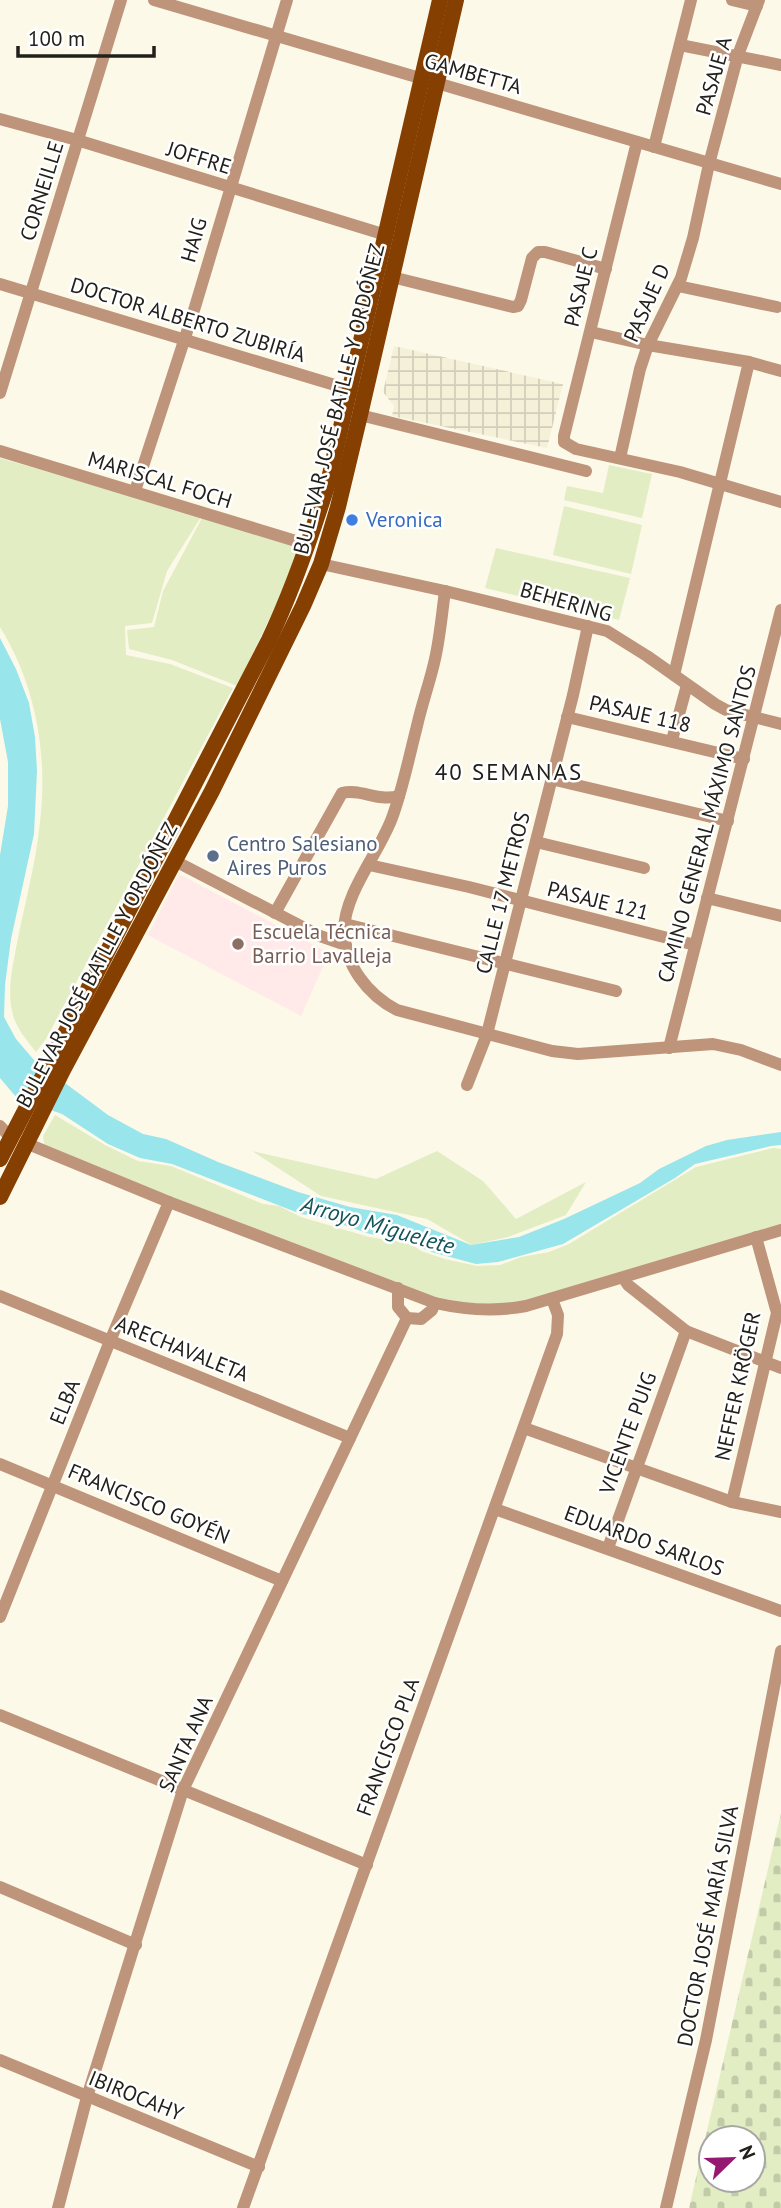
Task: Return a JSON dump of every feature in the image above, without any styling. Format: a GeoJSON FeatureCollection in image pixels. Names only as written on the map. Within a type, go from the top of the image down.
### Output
{"type":"FeatureCollection","features":[{"type":"Feature","properties":{"kind":"main road","name":"BULEVAR JOSÉ BATLLE Y ORDÓÑEZ"},"geometry":{"type":"LineString","coordinates":[[0,1197],[40,1118],[57,1065],[269,640],[309,545],[392,277],[429,82],[440,0]]}},
{"type":"Feature","properties":{"kind":"main road","name":"BULEVAR JOSÉ BATLLE Y ORDÓÑEZ"},"geometry":{"type":"LineString","coordinates":[[0,1159],[5,1132],[25,1110],[57,1065],[212,791],[321,564],[360,415],[357,391],[386,235],[429,82],[456,0]]}},
{"type":"Feature","properties":{"kind":"street","name":"CORNEILLE"},"geometry":{"type":"LineString","coordinates":[[0,393],[121,0]]}},
{"type":"Feature","properties":{"kind":"street","name":"GAMBETTA"},"geometry":{"type":"LineString","coordinates":[[154,0],[781,184]]}},
{"type":"Feature","properties":{"kind":"street","name":"HAIG"},"geometry":{"type":"LineString","coordinates":[[135,491],[288,0]]}},
{"type":"Feature","properties":{"kind":"street"},"geometry":{"type":"LineString","coordinates":[[654,147],[691,0]]}},
{"type":"Feature","properties":{"kind":"street"},"geometry":{"type":"LineString","coordinates":[[732,0],[758,3]]}},
{"type":"Feature","properties":{"kind":"street","name":"PASAJE A"},"geometry":{"type":"LineString","coordinates":[[709,164],[738,55],[758,3]]}},
{"type":"Feature","properties":{"kind":"street"},"geometry":{"type":"LineString","coordinates":[[680,46],[781,65]]}},
{"type":"Feature","properties":{"kind":"street","name":"JOFFRE"},"geometry":{"type":"LineString","coordinates":[[0,119],[386,235]]}},
{"type":"Feature","properties":{"kind":"street","name":"PASAJE C"},"geometry":{"type":"LineString","coordinates":[[620,458],[576,449],[565,442],[564,436],[636,142]]}},
{"type":"Feature","properties":{"kind":"street","name":"PASAJE D"},"geometry":{"type":"LineString","coordinates":[[620,458],[648,345],[678,286],[693,238],[709,164]]}},
{"type":"Feature","properties":{"kind":"street"},"geometry":{"type":"LineString","coordinates":[[392,277],[513,307],[518,306],[521,300],[532,258],[538,252],[606,269]]}},
{"type":"Feature","properties":{"kind":"street","name":"DOCTOR ALBERTO ZUBIRÍA"},"geometry":{"type":"LineString","coordinates":[[0,284],[357,391]]}},
{"type":"Feature","properties":{"kind":"street"},"geometry":{"type":"LineString","coordinates":[[678,286],[777,307]]}},
{"type":"Feature","properties":{"kind":"street"},"geometry":{"type":"LineString","coordinates":[[591,332],[648,345],[749,362],[781,371]]}},
{"type":"Feature","properties":{"kind":"street"},"geometry":{"type":"LineString","coordinates":[[674,676],[749,362]]}},
{"type":"Feature","properties":{"kind":"street"},"geometry":{"type":"LineString","coordinates":[[360,415],[586,471]]}},
{"type":"Feature","properties":{"kind":"street","name":"MARISCAL FOCH"},"geometry":{"type":"LineString","coordinates":[[0,451],[309,545]]}},
{"type":"Feature","properties":{"kind":"street"},"geometry":{"type":"LineString","coordinates":[[620,458],[781,502]]}},
{"type":"Feature","properties":{"kind":"street","name":"BEHERING"},"geometry":{"type":"LineString","coordinates":[[321,564],[607,631],[726,710],[781,724]]}},
{"type":"Feature","properties":{"kind":"street"},"geometry":{"type":"LineString","coordinates":[[445,591],[435,658],[399,796],[354,895],[345,924],[349,960],[356,973],[382,1002],[408,1013],[552,1051],[578,1054],[713,1044],[741,1050],[781,1065]]}},
{"type":"Feature","properties":{"kind":"street","name":"CAMINO GENERAL MÁXIMO SANTOS"},"geometry":{"type":"LineString","coordinates":[[669,1048],[781,610]]}},
{"type":"Feature","properties":{"kind":"street","name":"CALLE 17 METROS"},"geometry":{"type":"LineString","coordinates":[[467,1085],[487,1034],[588,626]]}},
{"type":"Feature","properties":{"kind":"street"},"geometry":{"type":"LineString","coordinates":[[671,740],[688,685]]}},
{"type":"Feature","properties":{"kind":"street","name":"PASAJE 118"},"geometry":{"type":"LineString","coordinates":[[567,717],[744,759]]}},
{"type":"Feature","properties":{"kind":"street"},"geometry":{"type":"LineString","coordinates":[[551,779],[727,821]]}},
{"type":"Feature","properties":{"kind":"street"},"geometry":{"type":"LineString","coordinates":[[196,782],[212,791]]}},
{"type":"Feature","properties":{"kind":"street"},"geometry":{"type":"LineString","coordinates":[[275,913],[342,793],[353,792],[380,799],[387,803],[393,814]]}},
{"type":"Feature","properties":{"kind":"street"},"geometry":{"type":"LineString","coordinates":[[380,799],[399,796]]}},
{"type":"Feature","properties":{"kind":"street"},"geometry":{"type":"LineString","coordinates":[[536,842],[644,868]]}},
{"type":"Feature","properties":{"kind":"street"},"geometry":{"type":"LineString","coordinates":[[174,861],[320,936],[346,945]]}},
{"type":"Feature","properties":{"kind":"street","name":"PASAJE 121"},"geometry":{"type":"LineString","coordinates":[[369,864],[695,945]]}},
{"type":"Feature","properties":{"kind":"street"},"geometry":{"type":"LineString","coordinates":[[707,898],[781,916]]}},
{"type":"Feature","properties":{"kind":"street"},"geometry":{"type":"LineString","coordinates":[[345,924],[616,991]]}},
{"type":"Feature","properties":{"kind":"street"},"geometry":{"type":"LineString","coordinates":[[28,1144],[169,1202],[435,1303],[457,1308],[492,1310],[526,1306],[624,1279],[781,1230]]}},
{"type":"Feature","properties":{"kind":"street","name":"ELBA"},"geometry":{"type":"LineString","coordinates":[[0,1617],[110,1341],[169,1202]]}},
{"type":"Feature","properties":{"kind":"street","name":"NEFFER KRÖGER"},"geometry":{"type":"LineString","coordinates":[[732,1502],[776,1313],[756,1237]]}},
{"type":"Feature","properties":{"kind":"street"},"geometry":{"type":"LineString","coordinates":[[624,1279],[686,1331],[781,1368]]}},
{"type":"Feature","properties":{"kind":"street"},"geometry":{"type":"LineString","coordinates":[[398,1288],[398,1307],[407,1318],[413,1320],[427,1315],[435,1303]]}},
{"type":"Feature","properties":{"kind":"street","name":"ARECHAVALETA"},"geometry":{"type":"LineString","coordinates":[[0,1296],[350,1438]]}},
{"type":"Feature","properties":{"kind":"street","name":"FRANCISCO PLA"},"geometry":{"type":"LineString","coordinates":[[243,2208],[557,1334],[558,1315],[552,1299]]}},
{"type":"Feature","properties":{"kind":"street","name":"SANTA ANA"},"geometry":{"type":"LineString","coordinates":[[58,2208],[87,2097],[183,1790],[407,1318]]}},
{"type":"Feature","properties":{"kind":"street","name":"VICENTE PUIG"},"geometry":{"type":"LineString","coordinates":[[608,1548],[686,1331]]}},
{"type":"Feature","properties":{"kind":"street"},"geometry":{"type":"LineString","coordinates":[[524,1427],[732,1502],[781,1512]]}},
{"type":"Feature","properties":{"kind":"street","name":"FRANCISCO GOYÉN"},"geometry":{"type":"LineString","coordinates":[[0,1464],[282,1581]]}},
{"type":"Feature","properties":{"kind":"street","name":"EDUARDO SARLOS"},"geometry":{"type":"LineString","coordinates":[[495,1509],[781,1611]]}},
{"type":"Feature","properties":{"kind":"street","name":"DOCTOR JOSÉ MARÍA SILVA"},"geometry":{"type":"LineString","coordinates":[[666,2208],[706,2039],[781,1651]]}},
{"type":"Feature","properties":{"kind":"street"},"geometry":{"type":"LineString","coordinates":[[0,1715],[366,1865]]}},
{"type":"Feature","properties":{"kind":"street"},"geometry":{"type":"LineString","coordinates":[[0,1887],[136,1945]]}},
{"type":"Feature","properties":{"kind":"street","name":"IBIROCAHY"},"geometry":{"type":"LineString","coordinates":[[0,2060],[258,2167]]}},
{"type":"Feature","properties":{"kind":"shaded area"},"geometry":{"type":"Polygon","coordinates":[[[394,346],[563,384],[547,448],[392,416],[394,406],[383,392],[394,346]]]}},
{"type":"Feature","properties":{"kind":"shaded area","name":"Escuela Técnica Barrio Lavalleja"},"geometry":{"type":"Polygon","coordinates":[[[179,874],[329,953],[301,1016],[148,935],[179,874]]]}},
{"type":"Feature","properties":{"kind":"green space"},"geometry":{"type":"Polygon","coordinates":[[[0,458],[201,517],[167,571],[152,623],[125,626],[126,655],[170,664],[233,688],[46,1039],[36,1052],[16,1022],[10,994],[38,837],[42,771],[31,697],[23,673],[0,627],[0,458]]]}},
{"type":"Feature","properties":{"kind":"green space"},"geometry":{"type":"Polygon","coordinates":[[[609,465],[652,474],[642,518],[564,500],[567,486],[603,493],[609,465]]]}},
{"type":"Feature","properties":{"kind":"green space"},"geometry":{"type":"Polygon","coordinates":[[[564,506],[642,525],[631,574],[553,555],[564,506]]]}},
{"type":"Feature","properties":{"kind":"green space"},"geometry":{"type":"Polygon","coordinates":[[[202,518],[294,546],[297,550],[292,572],[237,686],[172,660],[129,649],[127,630],[154,627],[163,591],[202,518]]]}},
{"type":"Feature","properties":{"kind":"green space"},"geometry":{"type":"Polygon","coordinates":[[[496,548],[630,578],[619,620],[485,588],[496,548]]]}},
{"type":"Feature","properties":{"kind":"green space"},"geometry":{"type":"Polygon","coordinates":[[[55,1115],[138,1161],[171,1166],[263,1204],[279,1206],[301,1217],[369,1237],[410,1243],[421,1251],[477,1266],[500,1265],[521,1257],[549,1252],[569,1244],[696,1167],[773,1148],[781,1149],[781,1224],[511,1304],[460,1302],[436,1297],[167,1195],[44,1144],[43,1136],[55,1115]]]}},
{"type":"Feature","properties":{"kind":"green space"},"geometry":{"type":"Polygon","coordinates":[[[252,1151],[376,1179],[437,1151],[483,1181],[516,1219],[586,1182],[566,1215],[508,1237],[472,1245],[427,1219],[321,1196],[252,1151]]]}},
{"type":"Feature","properties":{"kind":"green space"},"geometry":{"type":"Polygon","coordinates":[[[781,1813],[781,2208],[689,2208],[697,2174],[697,2194],[767,2194],[767,2124],[709,2124],[781,1813]]]}},
{"type":"Feature","properties":{"kind":"water","name":"Arroyo Miguelete"},"geometry":{"type":"Polygon","coordinates":[[[0,638],[29,703],[37,771],[34,834],[11,939],[4,1017],[16,1039],[34,1060],[108,1115],[143,1134],[166,1139],[298,1192],[350,1207],[397,1215],[471,1245],[519,1237],[564,1219],[640,1183],[659,1169],[706,1146],[781,1132],[781,1145],[695,1164],[563,1244],[498,1262],[476,1264],[421,1248],[413,1240],[370,1234],[320,1217],[301,1214],[172,1164],[140,1158],[108,1144],[62,1114],[17,1098],[0,1078],[0,855],[8,806],[8,762],[0,719],[0,638]]]}},
{"type":"Feature","properties":{"kind":"place","name":"Veronica"},"geometry":{"type":"Point","coordinates":[352,520]}},
{"type":"Feature","properties":{"kind":"place","name":"Centro Salesiano Aires Puros"},"geometry":{"type":"Point","coordinates":[213,856]}},
{"type":"Feature","properties":{"kind":"place","name":"Escuela Técnica Barrio Lavalleja"},"geometry":{"type":"Point","coordinates":[238,944]}},
{"type":"Feature","properties":{"kind":"district","name":"40 SEMANAS"},"geometry":{"type":"Point","coordinates":[509,772]}}]}
